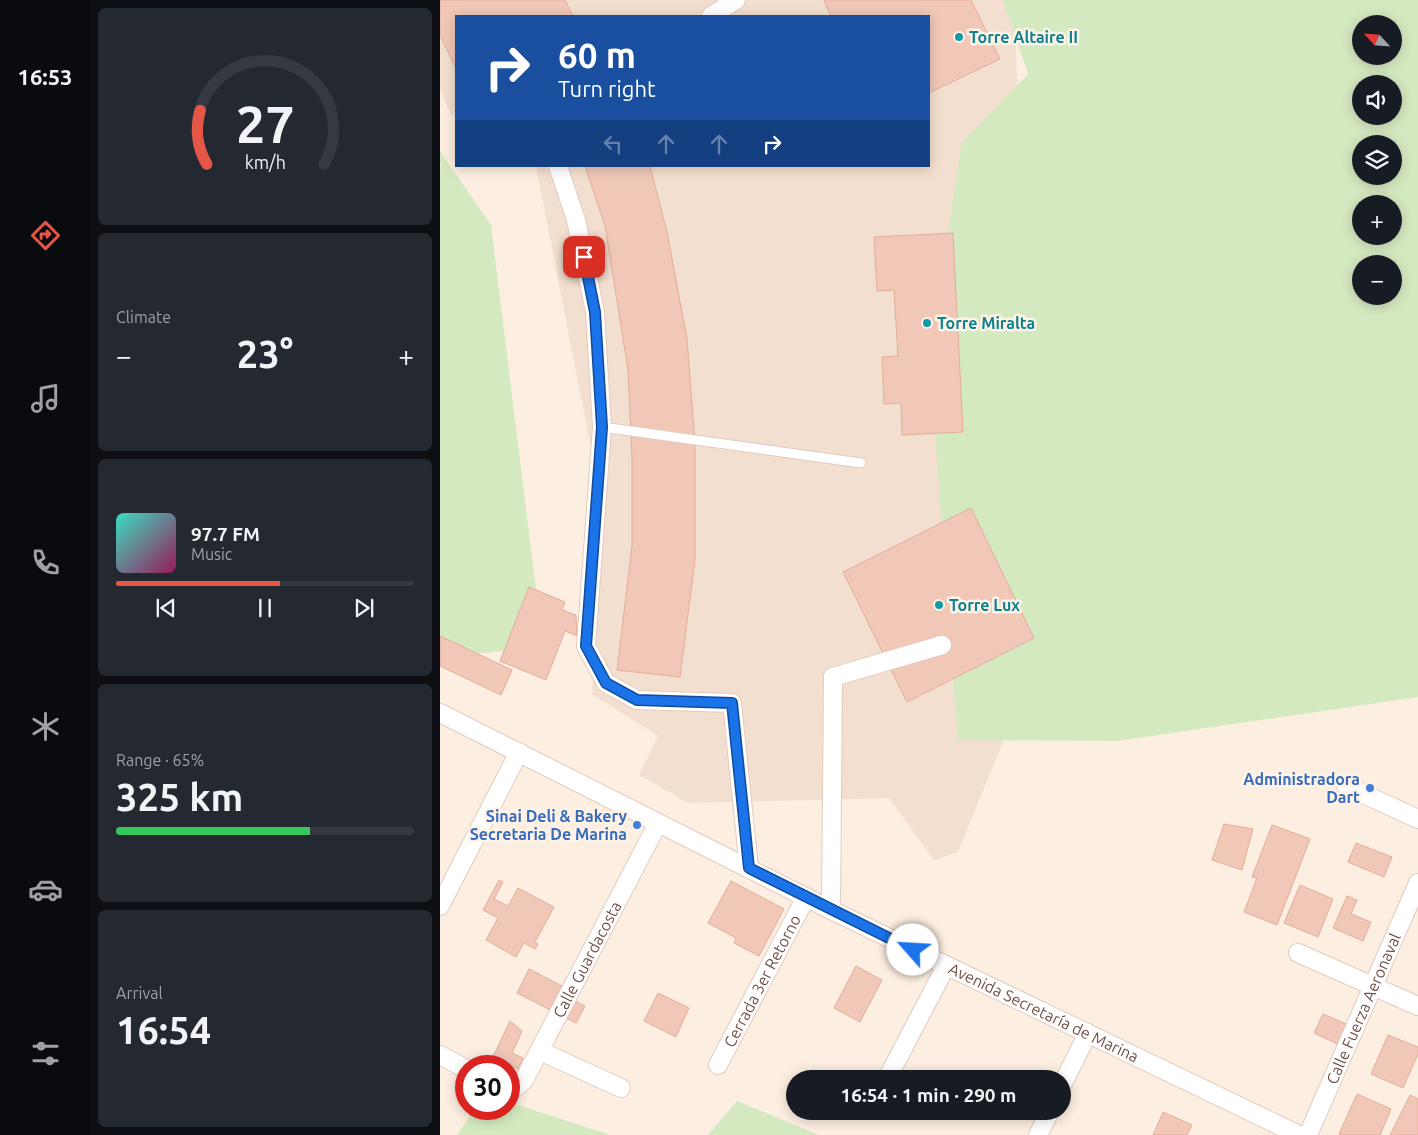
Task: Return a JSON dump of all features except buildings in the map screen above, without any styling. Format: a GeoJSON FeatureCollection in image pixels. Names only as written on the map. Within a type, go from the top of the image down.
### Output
{"type":"FeatureCollection","features":[{"type":"Feature","properties":{"kind":"street"},"geometry":{"type":"LineString","coordinates":[[713,15],[736,0]]}},
{"type":"Feature","properties":{"kind":"street"},"geometry":{"type":"LineString","coordinates":[[558,167],[576,220],[595,312],[602,427],[586,646],[606,683],[637,700],[732,703],[749,868]]}},
{"type":"Feature","properties":{"kind":"street"},"geometry":{"type":"LineString","coordinates":[[831,910],[833,677],[942,645]]}},
{"type":"Feature","properties":{"kind":"street","name":"Avenida Secretaría de Marina"},"geometry":{"type":"LineString","coordinates":[[444,719],[519,752],[831,910],[1299,1135]]}},
{"type":"Feature","properties":{"kind":"street"},"geometry":{"type":"LineString","coordinates":[[440,906],[519,752]]}},
{"type":"Feature","properties":{"kind":"street"},"geometry":{"type":"LineString","coordinates":[[1346,786],[1418,819]]}},
{"type":"Feature","properties":{"kind":"street","name":"Calle Guardacosta"},"geometry":{"type":"LineString","coordinates":[[520,1084],[524,1080],[540,1051],[658,823]]}},
{"type":"Feature","properties":{"kind":"street","name":"Calle Fuerza Aeronaval"},"geometry":{"type":"LineString","coordinates":[[1308,1135],[1418,883]]}},
{"type":"Feature","properties":{"kind":"street","name":"Cerrada 3er Retorno"},"geometry":{"type":"LineString","coordinates":[[718,1064],[806,897]]}},
{"type":"Feature","properties":{"kind":"street"},"geometry":{"type":"LineString","coordinates":[[1298,953],[1418,1006]]}},
{"type":"Feature","properties":{"kind":"street"},"geometry":{"type":"LineString","coordinates":[[892,1070],[946,966]]}},
{"type":"Feature","properties":{"kind":"street"},"geometry":{"type":"LineString","coordinates":[[1070,1070],[1088,1033]]}},
{"type":"Feature","properties":{"kind":"street"},"geometry":{"type":"LineString","coordinates":[[540,1051],[620,1088]]}},
{"type":"Feature","properties":{"kind":"street"},"geometry":{"type":"LineString","coordinates":[[440,1056],[455,1063]]}},
{"type":"Feature","properties":{"kind":"street"},"geometry":{"type":"LineString","coordinates":[[1038,1135],[1046,1120]]}},
{"type":"Feature","properties":{"kind":"lane"},"geometry":{"type":"LineString","coordinates":[[602,427],[862,463]]}},
{"type":"Feature","properties":{"kind":"shaded area"},"geometry":{"type":"Polygon","coordinates":[[[440,0],[1008,0],[1014,6],[1042,646],[958,852],[934,860],[889,798],[688,803],[639,775],[658,736],[592,694],[603,510],[536,167],[930,167],[930,15],[455,15],[455,116],[451,115],[440,89],[440,0]]]}},
{"type":"Feature","properties":{"kind":"green space"},"geometry":{"type":"Polygon","coordinates":[[[1003,0],[1418,0],[1418,697],[1117,741],[958,740],[929,355],[962,142],[1028,74],[1003,0]]]}},
{"type":"Feature","properties":{"kind":"green space"},"geometry":{"type":"Polygon","coordinates":[[[440,151],[491,225],[543,647],[440,657],[440,151]]]}},
{"type":"Feature","properties":{"kind":"green space"},"geometry":{"type":"Polygon","coordinates":[[[737,1101],[819,1135],[708,1135],[737,1101]]]}},
{"type":"Feature","properties":{"kind":"green space"},"geometry":{"type":"Polygon","coordinates":[[[520,1106],[610,1135],[457,1135],[467,1120],[520,1120],[520,1106]]]}},
{"type":"Feature","properties":{"kind":"place","name":"Torre Altaire II"},"geometry":{"type":"Point","coordinates":[959,37]}},
{"type":"Feature","properties":{"kind":"place","name":"Torre Miralta"},"geometry":{"type":"Point","coordinates":[927,323]}},
{"type":"Feature","properties":{"kind":"place","name":"Torre Lux"},"geometry":{"type":"Point","coordinates":[939,605]}},
{"type":"Feature","properties":{"kind":"place","name":"Administradora Dart"},"geometry":{"type":"Point","coordinates":[1370,788]}},
{"type":"Feature","properties":{"kind":"place","name":"Sinai Deli & Bakery Secretaria De Marina"},"geometry":{"type":"Point","coordinates":[637,825]}},
{"type":"Feature","properties":{"kind":"route"},"geometry":{"type":"LineString","coordinates":[[584,257],[595,312],[602,427],[586,646],[606,683],[637,700],[732,703],[749,868],[913,950]]}}]}
